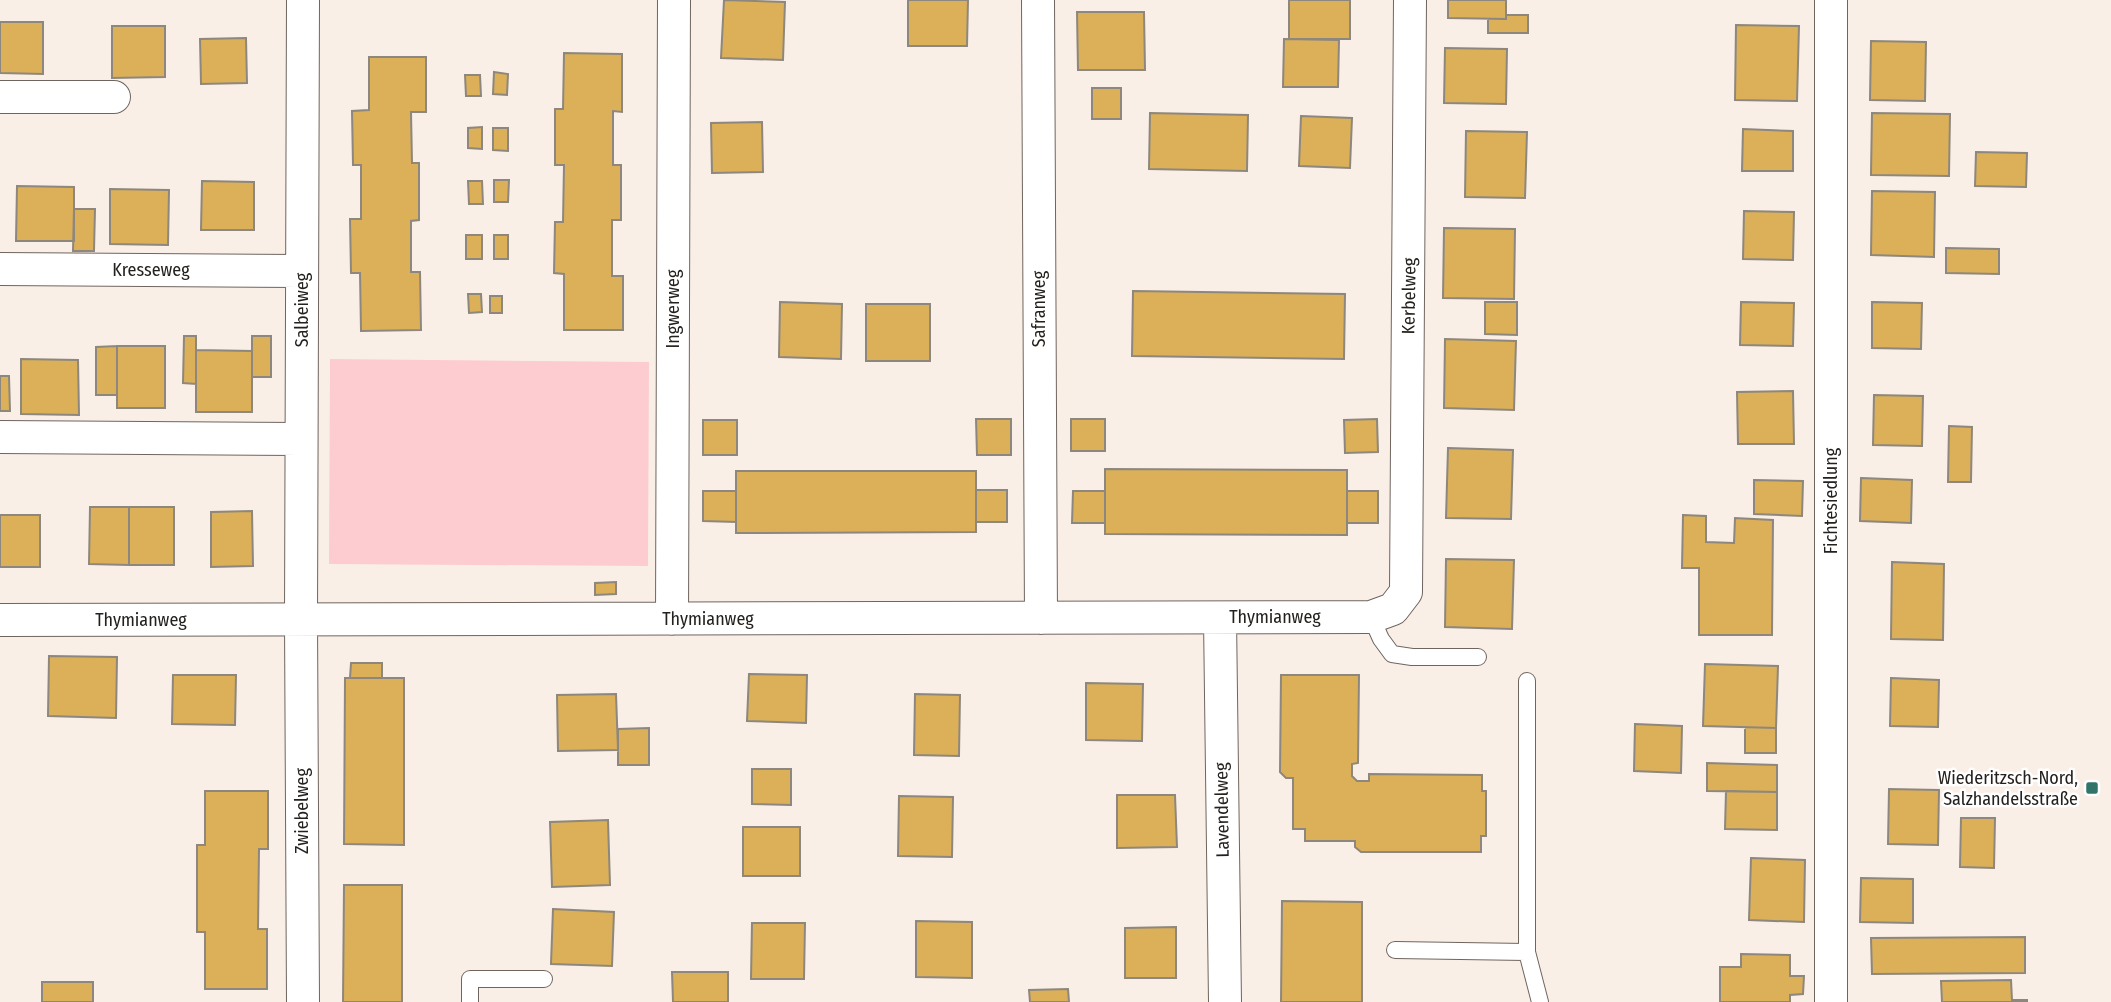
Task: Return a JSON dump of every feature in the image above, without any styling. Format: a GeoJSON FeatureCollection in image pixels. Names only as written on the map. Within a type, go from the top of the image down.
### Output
{"type":"FeatureCollection","features":[{"type":"Feature","properties":{"kind":"street","name":"Salbeiweg"},"geometry":{"type":"LineString","coordinates":[[301,620],[303,0]]}},
{"type":"Feature","properties":{"kind":"street","name":"Ingwerweg"},"geometry":{"type":"LineString","coordinates":[[671,619],[674,0]]}},
{"type":"Feature","properties":{"kind":"street","name":"Safranweg"},"geometry":{"type":"LineString","coordinates":[[1038,0],[1041,618]]}},
{"type":"Feature","properties":{"kind":"street","name":"Kerbelweg"},"geometry":{"type":"LineString","coordinates":[[1371,617],[1393,609],[1406,592],[1410,0]]}},
{"type":"Feature","properties":{"kind":"street","name":"Fichtesiedlung"},"geometry":{"type":"LineString","coordinates":[[1831,0],[1831,1002]]}},
{"type":"Feature","properties":{"kind":"street"},"geometry":{"type":"LineString","coordinates":[[0,97],[114,97]]}},
{"type":"Feature","properties":{"kind":"street","name":"Kresseweg"},"geometry":{"type":"LineString","coordinates":[[0,269],[302,271]]}},
{"type":"Feature","properties":{"kind":"street"},"geometry":{"type":"LineString","coordinates":[[0,437],[301,439]]}},
{"type":"Feature","properties":{"kind":"street","name":"Thymianweg"},"geometry":{"type":"LineString","coordinates":[[0,620],[1371,617]]}},
{"type":"Feature","properties":{"kind":"street","name":"Lavendelweg"},"geometry":{"type":"LineString","coordinates":[[1220,618],[1225,1002]]}},
{"type":"Feature","properties":{"kind":"street","name":"Zwiebelweg"},"geometry":{"type":"LineString","coordinates":[[301,620],[303,1002]]}},
{"type":"Feature","properties":{"kind":"lane"},"geometry":{"type":"LineString","coordinates":[[1371,617],[1381,639],[1392,654],[1412,657],[1478,657]]}},
{"type":"Feature","properties":{"kind":"lane"},"geometry":{"type":"LineString","coordinates":[[1527,681],[1527,952],[1540,1002]]}},
{"type":"Feature","properties":{"kind":"lane"},"geometry":{"type":"LineString","coordinates":[[1395,950],[1527,952]]}},
{"type":"Feature","properties":{"kind":"lane"},"geometry":{"type":"LineString","coordinates":[[470,1002],[470,979],[544,979]]}},
{"type":"Feature","properties":{"kind":"shaded area"},"geometry":{"type":"Polygon","coordinates":[[[330,359],[649,362],[648,566],[329,564],[330,359]]]}},
{"type":"Feature","properties":{"kind":"building"},"geometry":{"type":"Polygon","coordinates":[[[724,0],[785,2],[783,60],[721,58],[724,0]]]}},
{"type":"Feature","properties":{"kind":"building"},"geometry":{"type":"Polygon","coordinates":[[[908,0],[968,0],[967,46],[908,46],[908,0]]]}},
{"type":"Feature","properties":{"kind":"building"},"geometry":{"type":"Polygon","coordinates":[[[1289,0],[1350,0],[1350,39],[1289,39],[1289,0]]]}},
{"type":"Feature","properties":{"kind":"building"},"geometry":{"type":"Polygon","coordinates":[[[1448,0],[1506,0],[1506,19],[1448,18],[1448,0]]]}},
{"type":"Feature","properties":{"kind":"building"},"geometry":{"type":"Polygon","coordinates":[[[1077,12],[1144,12],[1145,70],[1078,70],[1077,12]]]}},
{"type":"Feature","properties":{"kind":"building"},"geometry":{"type":"Polygon","coordinates":[[[1506,15],[1528,15],[1528,33],[1488,33],[1488,19],[1506,19],[1506,15]]]}},
{"type":"Feature","properties":{"kind":"building"},"geometry":{"type":"Polygon","coordinates":[[[0,22],[43,22],[43,74],[0,73],[0,22]]]}},
{"type":"Feature","properties":{"kind":"building"},"geometry":{"type":"Polygon","coordinates":[[[1736,25],[1799,26],[1797,101],[1735,100],[1736,25]]]}},
{"type":"Feature","properties":{"kind":"building"},"geometry":{"type":"Polygon","coordinates":[[[112,26],[165,26],[165,77],[112,78],[112,26]]]}},
{"type":"Feature","properties":{"kind":"building"},"geometry":{"type":"Polygon","coordinates":[[[246,38],[247,83],[201,84],[200,39],[246,38]]]}},
{"type":"Feature","properties":{"kind":"building"},"geometry":{"type":"Polygon","coordinates":[[[1284,39],[1339,40],[1338,87],[1283,87],[1284,39]]]}},
{"type":"Feature","properties":{"kind":"building"},"geometry":{"type":"Polygon","coordinates":[[[1871,41],[1926,42],[1925,101],[1870,100],[1871,41]]]}},
{"type":"Feature","properties":{"kind":"building"},"geometry":{"type":"Polygon","coordinates":[[[1445,48],[1507,49],[1506,104],[1444,103],[1445,48]]]}},
{"type":"Feature","properties":{"kind":"building"},"geometry":{"type":"Polygon","coordinates":[[[564,53],[622,54],[622,112],[613,111],[613,165],[621,165],[621,220],[612,220],[612,276],[623,276],[623,330],[564,330],[564,274],[554,273],[555,222],[563,222],[564,165],[555,165],[555,109],[563,109],[564,53]]]}},
{"type":"Feature","properties":{"kind":"building"},"geometry":{"type":"Polygon","coordinates":[[[369,57],[426,57],[426,112],[411,112],[412,163],[419,163],[419,220],[411,221],[411,272],[420,272],[421,330],[361,331],[360,273],[351,273],[350,219],[361,219],[361,165],[353,165],[352,111],[369,110],[369,57]]]}},
{"type":"Feature","properties":{"kind":"building"},"geometry":{"type":"Polygon","coordinates":[[[494,72],[508,74],[507,95],[493,94],[494,72]]]}},
{"type":"Feature","properties":{"kind":"building"},"geometry":{"type":"Polygon","coordinates":[[[465,75],[480,75],[481,96],[466,96],[465,75]]]}},
{"type":"Feature","properties":{"kind":"building"},"geometry":{"type":"Polygon","coordinates":[[[1092,88],[1121,88],[1121,119],[1092,119],[1092,88]]]}},
{"type":"Feature","properties":{"kind":"building"},"geometry":{"type":"Polygon","coordinates":[[[1150,113],[1248,115],[1247,171],[1149,169],[1150,113]]]}},
{"type":"Feature","properties":{"kind":"building"},"geometry":{"type":"Polygon","coordinates":[[[1872,113],[1950,114],[1949,176],[1871,175],[1872,113]]]}},
{"type":"Feature","properties":{"kind":"building"},"geometry":{"type":"Polygon","coordinates":[[[1301,116],[1352,118],[1350,168],[1299,166],[1301,116]]]}},
{"type":"Feature","properties":{"kind":"building"},"geometry":{"type":"Polygon","coordinates":[[[762,122],[763,172],[712,173],[711,123],[762,122]]]}},
{"type":"Feature","properties":{"kind":"building"},"geometry":{"type":"Polygon","coordinates":[[[482,127],[482,149],[468,148],[468,128],[482,127]]]}},
{"type":"Feature","properties":{"kind":"building"},"geometry":{"type":"Polygon","coordinates":[[[493,128],[508,128],[508,151],[493,150],[493,128]]]}},
{"type":"Feature","properties":{"kind":"building"},"geometry":{"type":"Polygon","coordinates":[[[1743,129],[1793,131],[1793,171],[1742,171],[1743,129]]]}},
{"type":"Feature","properties":{"kind":"building"},"geometry":{"type":"Polygon","coordinates":[[[1466,131],[1527,132],[1525,198],[1465,197],[1466,131]]]}},
{"type":"Feature","properties":{"kind":"building"},"geometry":{"type":"Polygon","coordinates":[[[1976,152],[2027,153],[2026,187],[1975,186],[1976,152]]]}},
{"type":"Feature","properties":{"kind":"building"},"geometry":{"type":"Polygon","coordinates":[[[494,180],[509,180],[508,202],[494,202],[494,180]]]}},
{"type":"Feature","properties":{"kind":"building"},"geometry":{"type":"Polygon","coordinates":[[[202,181],[254,182],[254,230],[201,230],[202,181]]]}},
{"type":"Feature","properties":{"kind":"building"},"geometry":{"type":"Polygon","coordinates":[[[468,181],[482,181],[483,204],[469,204],[468,181]]]}},
{"type":"Feature","properties":{"kind":"building"},"geometry":{"type":"Polygon","coordinates":[[[17,186],[74,187],[74,241],[16,241],[17,186]]]}},
{"type":"Feature","properties":{"kind":"building"},"geometry":{"type":"Polygon","coordinates":[[[110,189],[169,190],[168,245],[110,244],[110,189]]]}},
{"type":"Feature","properties":{"kind":"building"},"geometry":{"type":"Polygon","coordinates":[[[1872,191],[1935,192],[1934,257],[1871,255],[1872,191]]]}},
{"type":"Feature","properties":{"kind":"building"},"geometry":{"type":"Polygon","coordinates":[[[74,209],[95,209],[94,251],[73,251],[74,209]]]}},
{"type":"Feature","properties":{"kind":"building"},"geometry":{"type":"Polygon","coordinates":[[[1744,211],[1794,212],[1793,260],[1743,259],[1744,211]]]}},
{"type":"Feature","properties":{"kind":"building"},"geometry":{"type":"Polygon","coordinates":[[[1444,228],[1515,229],[1514,299],[1443,298],[1444,228]]]}},
{"type":"Feature","properties":{"kind":"building"},"geometry":{"type":"Polygon","coordinates":[[[466,235],[482,235],[482,259],[466,259],[466,235]]]}},
{"type":"Feature","properties":{"kind":"building"},"geometry":{"type":"Polygon","coordinates":[[[494,235],[508,235],[508,259],[494,259],[494,235]]]}},
{"type":"Feature","properties":{"kind":"building"},"geometry":{"type":"Polygon","coordinates":[[[1946,248],[1999,249],[1999,274],[1946,273],[1946,248]]]}},
{"type":"Feature","properties":{"kind":"building"},"geometry":{"type":"Polygon","coordinates":[[[1133,291],[1345,294],[1344,359],[1132,356],[1133,291]]]}},
{"type":"Feature","properties":{"kind":"building"},"geometry":{"type":"Polygon","coordinates":[[[468,294],[481,294],[482,312],[469,313],[468,294]]]}},
{"type":"Feature","properties":{"kind":"building"},"geometry":{"type":"Polygon","coordinates":[[[490,296],[502,296],[502,313],[490,313],[490,296]]]}},
{"type":"Feature","properties":{"kind":"building"},"geometry":{"type":"Polygon","coordinates":[[[780,302],[842,304],[841,359],[779,357],[780,302]]]}},
{"type":"Feature","properties":{"kind":"building"},"geometry":{"type":"Polygon","coordinates":[[[1485,302],[1517,302],[1517,335],[1485,334],[1485,302]]]}},
{"type":"Feature","properties":{"kind":"building"},"geometry":{"type":"Polygon","coordinates":[[[1741,302],[1794,303],[1793,346],[1740,345],[1741,302]]]}},
{"type":"Feature","properties":{"kind":"building"},"geometry":{"type":"Polygon","coordinates":[[[1872,302],[1922,303],[1921,349],[1872,348],[1872,302]]]}},
{"type":"Feature","properties":{"kind":"building"},"geometry":{"type":"Polygon","coordinates":[[[866,304],[930,304],[930,361],[866,361],[866,304]]]}},
{"type":"Feature","properties":{"kind":"building"},"geometry":{"type":"Polygon","coordinates":[[[184,336],[196,336],[196,384],[183,383],[184,336]]]}},
{"type":"Feature","properties":{"kind":"building"},"geometry":{"type":"Polygon","coordinates":[[[252,336],[271,336],[271,377],[252,377],[252,336]]]}},
{"type":"Feature","properties":{"kind":"building"},"geometry":{"type":"Polygon","coordinates":[[[1445,339],[1516,341],[1514,410],[1444,408],[1445,339]]]}},
{"type":"Feature","properties":{"kind":"building"},"geometry":{"type":"Polygon","coordinates":[[[117,346],[165,346],[165,408],[117,408],[117,346]]]}},
{"type":"Feature","properties":{"kind":"building"},"geometry":{"type":"Polygon","coordinates":[[[117,346],[117,395],[96,395],[96,347],[117,346]]]}},
{"type":"Feature","properties":{"kind":"building"},"geometry":{"type":"Polygon","coordinates":[[[196,350],[252,351],[252,412],[196,412],[196,350]]]}},
{"type":"Feature","properties":{"kind":"building"},"geometry":{"type":"Polygon","coordinates":[[[21,359],[78,360],[79,415],[21,414],[21,359]]]}},
{"type":"Feature","properties":{"kind":"building"},"geometry":{"type":"Polygon","coordinates":[[[0,376],[9,376],[10,411],[0,411],[0,376]]]}},
{"type":"Feature","properties":{"kind":"building"},"geometry":{"type":"Polygon","coordinates":[[[1793,391],[1794,444],[1738,444],[1737,392],[1793,391]]]}},
{"type":"Feature","properties":{"kind":"building"},"geometry":{"type":"Polygon","coordinates":[[[1874,395],[1923,396],[1922,446],[1873,445],[1874,395]]]}},
{"type":"Feature","properties":{"kind":"building"},"geometry":{"type":"Polygon","coordinates":[[[976,419],[1011,419],[1011,455],[977,455],[976,419]]]}},
{"type":"Feature","properties":{"kind":"building"},"geometry":{"type":"Polygon","coordinates":[[[1071,419],[1105,419],[1105,451],[1071,451],[1071,419]]]}},
{"type":"Feature","properties":{"kind":"building"},"geometry":{"type":"Polygon","coordinates":[[[1377,419],[1378,452],[1345,453],[1344,420],[1377,419]]]}},
{"type":"Feature","properties":{"kind":"building"},"geometry":{"type":"Polygon","coordinates":[[[703,420],[737,420],[737,455],[703,455],[703,420]]]}},
{"type":"Feature","properties":{"kind":"building"},"geometry":{"type":"Polygon","coordinates":[[[1949,426],[1972,427],[1971,482],[1948,482],[1949,426]]]}},
{"type":"Feature","properties":{"kind":"building"},"geometry":{"type":"Polygon","coordinates":[[[1448,448],[1513,450],[1511,519],[1446,518],[1448,448]]]}},
{"type":"Feature","properties":{"kind":"building"},"geometry":{"type":"Polygon","coordinates":[[[1105,469],[1347,470],[1347,535],[1105,534],[1105,469]]]}},
{"type":"Feature","properties":{"kind":"building"},"geometry":{"type":"Polygon","coordinates":[[[736,471],[976,471],[976,532],[736,533],[736,471]]]}},
{"type":"Feature","properties":{"kind":"building"},"geometry":{"type":"Polygon","coordinates":[[[1861,478],[1912,480],[1911,523],[1860,521],[1861,478]]]}},
{"type":"Feature","properties":{"kind":"building"},"geometry":{"type":"Polygon","coordinates":[[[1754,480],[1803,481],[1802,516],[1754,514],[1754,480]]]}},
{"type":"Feature","properties":{"kind":"building"},"geometry":{"type":"Polygon","coordinates":[[[976,490],[1007,490],[1007,522],[976,522],[976,490]]]}},
{"type":"Feature","properties":{"kind":"building"},"geometry":{"type":"Polygon","coordinates":[[[703,491],[736,491],[736,522],[703,521],[703,491]]]}},
{"type":"Feature","properties":{"kind":"building"},"geometry":{"type":"Polygon","coordinates":[[[1073,491],[1105,491],[1105,523],[1072,523],[1073,491]]]}},
{"type":"Feature","properties":{"kind":"building"},"geometry":{"type":"Polygon","coordinates":[[[1347,491],[1378,491],[1378,523],[1347,523],[1347,491]]]}},
{"type":"Feature","properties":{"kind":"building"},"geometry":{"type":"Polygon","coordinates":[[[90,507],[129,507],[129,565],[89,564],[90,507]]]}},
{"type":"Feature","properties":{"kind":"building"},"geometry":{"type":"Polygon","coordinates":[[[129,507],[174,507],[174,565],[129,565],[129,507]]]}},
{"type":"Feature","properties":{"kind":"building"},"geometry":{"type":"Polygon","coordinates":[[[252,511],[253,566],[211,567],[211,512],[252,511]]]}},
{"type":"Feature","properties":{"kind":"building"},"geometry":{"type":"Polygon","coordinates":[[[0,515],[40,515],[40,567],[0,567],[0,515]]]}},
{"type":"Feature","properties":{"kind":"building"},"geometry":{"type":"Polygon","coordinates":[[[1683,515],[1706,516],[1706,542],[1734,543],[1735,518],[1773,520],[1772,635],[1699,635],[1699,568],[1682,568],[1683,515]]]}},
{"type":"Feature","properties":{"kind":"building"},"geometry":{"type":"Polygon","coordinates":[[[1446,559],[1514,560],[1512,629],[1445,627],[1446,559]]]}},
{"type":"Feature","properties":{"kind":"building"},"geometry":{"type":"Polygon","coordinates":[[[1892,562],[1944,564],[1943,640],[1891,639],[1892,562]]]}},
{"type":"Feature","properties":{"kind":"building"},"geometry":{"type":"Polygon","coordinates":[[[616,582],[616,594],[595,595],[595,583],[616,582]]]}},
{"type":"Feature","properties":{"kind":"building"},"geometry":{"type":"Polygon","coordinates":[[[49,656],[117,657],[116,718],[48,716],[49,656]]]}},
{"type":"Feature","properties":{"kind":"building"},"geometry":{"type":"Polygon","coordinates":[[[351,663],[382,663],[382,678],[350,678],[351,663]]]}},
{"type":"Feature","properties":{"kind":"building"},"geometry":{"type":"Polygon","coordinates":[[[1705,664],[1778,666],[1776,728],[1703,726],[1705,664]]]}},
{"type":"Feature","properties":{"kind":"building"},"geometry":{"type":"Polygon","coordinates":[[[749,674],[807,675],[806,723],[747,721],[749,674]]]}},
{"type":"Feature","properties":{"kind":"building"},"geometry":{"type":"Polygon","coordinates":[[[173,675],[236,675],[235,725],[172,724],[173,675]]]}},
{"type":"Feature","properties":{"kind":"building"},"geometry":{"type":"Polygon","coordinates":[[[1281,675],[1359,675],[1358,763],[1352,764],[1352,776],[1357,781],[1369,781],[1369,774],[1482,775],[1482,791],[1486,791],[1486,836],[1481,836],[1481,852],[1361,852],[1355,847],[1355,841],[1305,841],[1305,829],[1293,829],[1293,778],[1286,778],[1280,772],[1281,675]]]}},
{"type":"Feature","properties":{"kind":"building"},"geometry":{"type":"Polygon","coordinates":[[[345,678],[404,678],[404,845],[344,844],[345,678]]]}},
{"type":"Feature","properties":{"kind":"building"},"geometry":{"type":"Polygon","coordinates":[[[1891,678],[1939,680],[1938,727],[1890,726],[1891,678]]]}},
{"type":"Feature","properties":{"kind":"building"},"geometry":{"type":"Polygon","coordinates":[[[1086,683],[1143,684],[1142,741],[1086,740],[1086,683]]]}},
{"type":"Feature","properties":{"kind":"building"},"geometry":{"type":"Polygon","coordinates":[[[616,694],[618,750],[558,751],[557,695],[616,694]]]}},
{"type":"Feature","properties":{"kind":"building"},"geometry":{"type":"Polygon","coordinates":[[[915,694],[960,695],[959,756],[914,755],[915,694]]]}},
{"type":"Feature","properties":{"kind":"building"},"geometry":{"type":"Polygon","coordinates":[[[1635,724],[1682,726],[1681,773],[1634,771],[1635,724]]]}},
{"type":"Feature","properties":{"kind":"building"},"geometry":{"type":"Polygon","coordinates":[[[649,728],[649,765],[618,765],[618,729],[649,728]]]}},
{"type":"Feature","properties":{"kind":"building"},"geometry":{"type":"Polygon","coordinates":[[[1745,728],[1776,728],[1776,753],[1745,753],[1745,728]]]}},
{"type":"Feature","properties":{"kind":"building"},"geometry":{"type":"Polygon","coordinates":[[[1707,763],[1777,765],[1777,792],[1707,791],[1707,763]]]}},
{"type":"Feature","properties":{"kind":"building"},"geometry":{"type":"Polygon","coordinates":[[[752,769],[791,769],[791,805],[752,804],[752,769]]]}},
{"type":"Feature","properties":{"kind":"building"},"geometry":{"type":"Polygon","coordinates":[[[1889,789],[1939,790],[1938,845],[1888,844],[1889,789]]]}},
{"type":"Feature","properties":{"kind":"building"},"geometry":{"type":"Polygon","coordinates":[[[205,791],[268,791],[268,849],[259,849],[258,929],[267,929],[267,989],[205,989],[205,932],[197,932],[197,845],[205,845],[205,791]]]}},
{"type":"Feature","properties":{"kind":"building"},"geometry":{"type":"Polygon","coordinates":[[[1726,791],[1777,792],[1777,830],[1725,829],[1726,791]]]}},
{"type":"Feature","properties":{"kind":"building"},"geometry":{"type":"Polygon","coordinates":[[[1117,795],[1175,795],[1177,847],[1117,848],[1117,795]]]}},
{"type":"Feature","properties":{"kind":"building"},"geometry":{"type":"Polygon","coordinates":[[[899,796],[953,797],[952,857],[898,856],[899,796]]]}},
{"type":"Feature","properties":{"kind":"building"},"geometry":{"type":"Polygon","coordinates":[[[1961,818],[1995,818],[1994,868],[1960,867],[1961,818]]]}},
{"type":"Feature","properties":{"kind":"building"},"geometry":{"type":"Polygon","coordinates":[[[608,820],[610,885],[552,887],[550,822],[608,820]]]}},
{"type":"Feature","properties":{"kind":"building"},"geometry":{"type":"Polygon","coordinates":[[[743,827],[800,827],[800,876],[743,876],[743,827]]]}},
{"type":"Feature","properties":{"kind":"building"},"geometry":{"type":"Polygon","coordinates":[[[1751,858],[1805,860],[1804,922],[1749,920],[1751,858]]]}},
{"type":"Feature","properties":{"kind":"building"},"geometry":{"type":"Polygon","coordinates":[[[1861,878],[1913,879],[1913,923],[1860,922],[1861,878]]]}},
{"type":"Feature","properties":{"kind":"building"},"geometry":{"type":"Polygon","coordinates":[[[344,885],[402,885],[402,1002],[343,1002],[344,885]]]}},
{"type":"Feature","properties":{"kind":"building"},"geometry":{"type":"Polygon","coordinates":[[[1282,901],[1362,902],[1362,1002],[1281,1002],[1282,901]]]}},
{"type":"Feature","properties":{"kind":"building"},"geometry":{"type":"Polygon","coordinates":[[[553,909],[614,912],[612,966],[551,964],[553,909]]]}},
{"type":"Feature","properties":{"kind":"building"},"geometry":{"type":"Polygon","coordinates":[[[916,921],[972,922],[972,978],[916,977],[916,921]]]}},
{"type":"Feature","properties":{"kind":"building"},"geometry":{"type":"Polygon","coordinates":[[[752,923],[805,923],[804,979],[751,979],[752,923]]]}},
{"type":"Feature","properties":{"kind":"building"},"geometry":{"type":"Polygon","coordinates":[[[1176,927],[1176,978],[1125,978],[1125,928],[1176,927]]]}},
{"type":"Feature","properties":{"kind":"building"},"geometry":{"type":"Polygon","coordinates":[[[2025,937],[2025,973],[1872,974],[1871,938],[2025,937]]]}},
{"type":"Feature","properties":{"kind":"building"},"geometry":{"type":"Polygon","coordinates":[[[1741,954],[1790,955],[1790,976],[1804,976],[1803,994],[1790,995],[1790,1002],[1720,1002],[1720,967],[1741,967],[1741,954]]]}},
{"type":"Feature","properties":{"kind":"building"},"geometry":{"type":"Polygon","coordinates":[[[672,972],[728,972],[728,1002],[673,1002],[672,972]]]}},
{"type":"Feature","properties":{"kind":"building"},"geometry":{"type":"Polygon","coordinates":[[[2011,980],[2012,1000],[2027,1002],[1942,1002],[1941,981],[2011,980]]]}},
{"type":"Feature","properties":{"kind":"building"},"geometry":{"type":"Polygon","coordinates":[[[42,982],[93,982],[93,1002],[42,1002],[42,982]]]}},
{"type":"Feature","properties":{"kind":"building"},"geometry":{"type":"Polygon","coordinates":[[[1068,989],[1069,1002],[1030,1002],[1029,990],[1068,989]]]}},
{"type":"Feature","properties":{"kind":"place","name":"Wiederitzsch-Nord, Salzhandelsstraße"},"geometry":{"type":"Point","coordinates":[2092,788]}}]}
